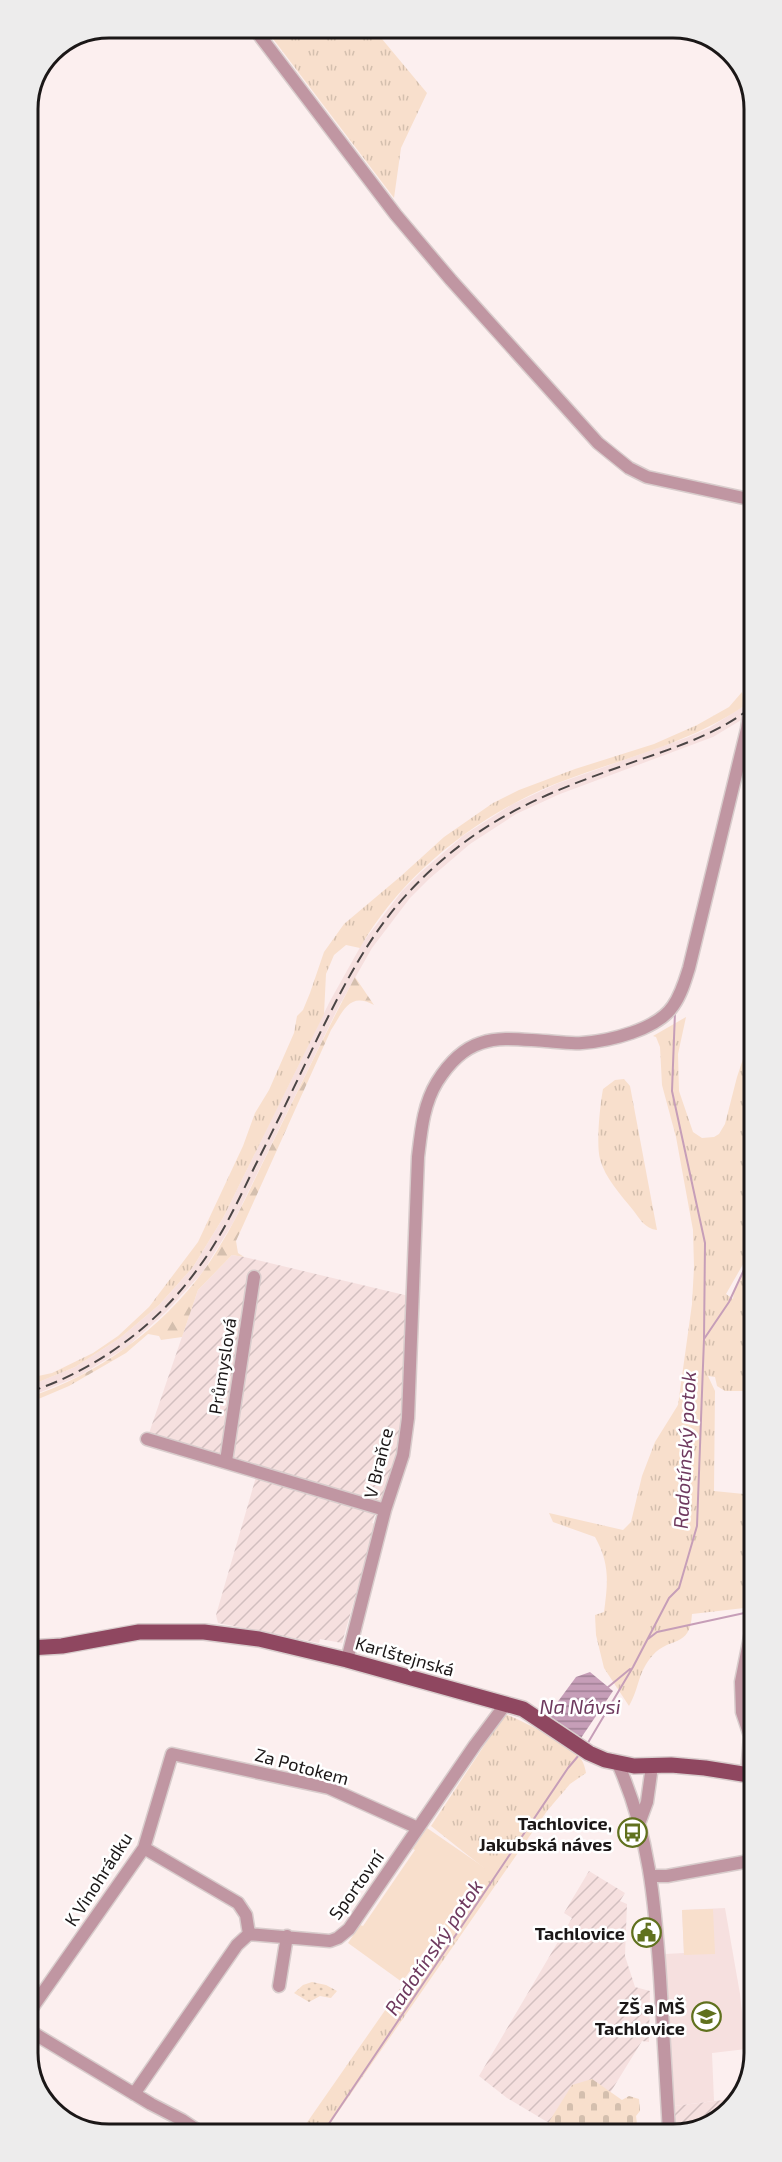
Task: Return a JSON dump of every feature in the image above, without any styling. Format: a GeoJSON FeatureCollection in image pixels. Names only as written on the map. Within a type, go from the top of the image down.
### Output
{"type":"FeatureCollection","features":[{"type":"Feature","properties":{"kind":"main road","name":"Karlštejnská"},"geometry":{"type":"LineString","coordinates":[[38,1647],[62,1646],[139,1632],[204,1632],[259,1640],[347,1660],[523,1710],[584,1749],[618,1764],[671,1765],[744,1775]]}},
{"type":"Feature","properties":{"kind":"street"},"geometry":{"type":"LineString","coordinates":[[261,38],[396,215],[451,280],[598,443],[622,462],[647,477],[744,498]]}},
{"type":"Feature","properties":{"kind":"street","name":"V Braňce"},"geometry":{"type":"LineString","coordinates":[[347,1660],[385,1510],[402,1455],[408,1418],[418,1157],[428,1102],[437,1082],[453,1062],[465,1051],[481,1043],[502,1039],[581,1043],[621,1036],[645,1028],[663,1018],[673,1008],[683,988],[689,968],[744,738]]}},
{"type":"Feature","properties":{"kind":"street","name":"Průmyslová"},"geometry":{"type":"LineString","coordinates":[[226,1461],[254,1277]]}},
{"type":"Feature","properties":{"kind":"street"},"geometry":{"type":"LineString","coordinates":[[147,1439],[385,1510]]}},
{"type":"Feature","properties":{"kind":"street"},"geometry":{"type":"LineString","coordinates":[[744,1667],[741,1682],[744,1718]]}},
{"type":"Feature","properties":{"kind":"street","name":"Sportovní"},"geometry":{"type":"LineString","coordinates":[[249,1934],[330,1941],[349,1929],[505,1704]]}},
{"type":"Feature","properties":{"kind":"street","name":"Za Potokem"},"geometry":{"type":"LineString","coordinates":[[172,1754],[329,1788],[418,1828]]}},
{"type":"Feature","properties":{"kind":"street","name":"K Vinohrádku"},"geometry":{"type":"LineString","coordinates":[[38,2000],[144,1848],[172,1754]]}},
{"type":"Feature","properties":{"kind":"street"},"geometry":{"type":"LineString","coordinates":[[618,1764],[631,1791],[652,1876],[669,2124]]}},
{"type":"Feature","properties":{"kind":"street"},"geometry":{"type":"LineString","coordinates":[[639,1822],[647,1802],[652,1766]]}},
{"type":"Feature","properties":{"kind":"street"},"geometry":{"type":"LineString","coordinates":[[134,2094],[237,1945],[249,1934],[246,1915],[238,1904],[144,1848]]}},
{"type":"Feature","properties":{"kind":"street"},"geometry":{"type":"LineString","coordinates":[[652,1876],[667,1876],[744,1863]]}},
{"type":"Feature","properties":{"kind":"street"},"geometry":{"type":"LineString","coordinates":[[279,1986],[287,1936]]}},
{"type":"Feature","properties":{"kind":"street"},"geometry":{"type":"LineString","coordinates":[[38,2036],[188,2124]]}},
{"type":"Feature","properties":{"kind":"shaded area"},"geometry":{"type":"Polygon","coordinates":[[[744,706],[744,718],[713,737],[560,794],[516,814],[470,844],[429,879],[410,898],[372,948],[339,1006],[233,1223],[202,1273],[166,1312],[127,1347],[79,1376],[38,1393],[38,1382],[75,1367],[120,1338],[159,1305],[193,1267],[223,1218],[330,1001],[363,942],[402,891],[421,872],[464,835],[511,805],[556,784],[709,728],[744,706]]]}},
{"type":"Feature","properties":{"kind":"shaded area"},"geometry":{"type":"Polygon","coordinates":[[[232,1255],[413,1297],[408,1418],[385,1510],[147,1439],[198,1290],[232,1255]]]}},
{"type":"Feature","properties":{"kind":"shaded area"},"geometry":{"type":"Polygon","coordinates":[[[256,1477],[376,1512],[372,1523],[376,1524],[342,1643],[320,1639],[319,1643],[218,1623],[216,1615],[256,1477]]]}},
{"type":"Feature","properties":{"kind":"shaded area"},"geometry":{"type":"Polygon","coordinates":[[[589,1871],[625,1893],[620,1901],[627,1904],[625,1956],[635,1987],[650,1991],[649,2042],[642,2041],[610,2093],[592,2080],[559,2109],[549,2123],[507,2098],[479,2076],[572,1918],[564,1913],[589,1871]]]}},
{"type":"Feature","properties":{"kind":"shaded area","name":"ZŠ a MŠ Tachlovice"},"geometry":{"type":"Polygon","coordinates":[[[725,1908],[740,1994],[744,2049],[712,2053],[714,2101],[674,2106],[665,1954],[684,1953],[682,1910],[725,1908]]]}},
{"type":"Feature","properties":{"kind":"shaded area"},"geometry":{"type":"Polygon","coordinates":[[[727,2100],[713,2113],[683,2124],[673,2124],[674,2106],[727,2100]]]}},
{"type":"Feature","properties":{"kind":"green space"},"geometry":{"type":"Polygon","coordinates":[[[272,38],[381,38],[427,93],[401,148],[394,198],[272,38]]]}},
{"type":"Feature","properties":{"kind":"green space"},"geometry":{"type":"Polygon","coordinates":[[[742,692],[744,706],[722,720],[676,741],[555,784],[526,797],[470,830],[444,850],[397,896],[377,921],[360,948],[346,945],[334,955],[326,974],[324,1014],[223,1218],[193,1267],[159,1305],[120,1338],[75,1367],[38,1382],[38,1376],[52,1373],[93,1353],[118,1336],[149,1307],[198,1242],[243,1146],[255,1113],[269,1090],[294,1033],[297,1016],[303,1010],[324,952],[344,924],[444,837],[493,803],[519,790],[575,769],[654,744],[697,725],[729,707],[742,692]]]}},
{"type":"Feature","properties":{"kind":"green space"},"geometry":{"type":"Polygon","coordinates":[[[355,977],[374,1005],[358,1000],[353,1002],[343,1010],[331,1030],[236,1241],[238,1253],[244,1257],[232,1255],[198,1290],[182,1337],[161,1340],[159,1336],[148,1334],[126,1353],[69,1386],[38,1399],[38,1394],[85,1373],[137,1340],[182,1297],[201,1274],[239,1212],[355,977]]]}},
{"type":"Feature","properties":{"kind":"green space"},"geometry":{"type":"Polygon","coordinates":[[[686,1017],[678,1054],[679,1091],[693,1132],[702,1138],[719,1134],[725,1124],[744,1056],[744,1262],[726,1294],[733,1299],[734,1291],[744,1271],[744,1391],[725,1391],[717,1386],[715,1377],[708,1376],[715,1391],[714,1491],[744,1494],[744,1608],[692,1614],[690,1625],[683,1637],[659,1649],[648,1662],[629,1706],[604,1668],[596,1635],[595,1615],[604,1612],[607,1582],[600,1547],[595,1537],[553,1522],[549,1513],[623,1530],[631,1522],[642,1476],[655,1442],[678,1405],[692,1304],[693,1230],[676,1137],[662,1085],[660,1047],[656,1037],[653,1036],[686,1017]]]}},
{"type":"Feature","properties":{"kind":"green space"},"geometry":{"type":"Polygon","coordinates":[[[624,1079],[630,1086],[657,1230],[649,1228],[640,1220],[609,1180],[600,1159],[598,1134],[603,1089],[615,1080],[624,1079]]]}},
{"type":"Feature","properties":{"kind":"green space"},"geometry":{"type":"Polygon","coordinates":[[[505,1714],[566,1746],[584,1764],[586,1773],[570,1784],[547,1811],[330,2124],[306,2124],[484,1868],[431,1826],[505,1714]]]}},
{"type":"Feature","properties":{"kind":"green space"},"geometry":{"type":"Polygon","coordinates":[[[427,1828],[485,1868],[402,1982],[348,1943],[360,1925],[363,1926],[415,1850],[413,1849],[427,1828]]]}},
{"type":"Feature","properties":{"kind":"green space"},"geometry":{"type":"Polygon","coordinates":[[[713,1909],[715,1954],[684,1955],[682,1910],[713,1909]]]}},
{"type":"Feature","properties":{"kind":"green space"},"geometry":{"type":"Polygon","coordinates":[[[312,1982],[326,1985],[337,1991],[331,1998],[320,1996],[309,2002],[294,1993],[303,1985],[312,1982]]]}},
{"type":"Feature","properties":{"kind":"green space"},"geometry":{"type":"Polygon","coordinates":[[[592,2079],[622,2100],[629,2096],[639,2099],[640,2111],[636,2116],[637,2124],[548,2124],[572,2085],[592,2079]]]}},
{"type":"Feature","properties":{"kind":"water","name":"Na Návsi"},"geometry":{"type":"Polygon","coordinates":[[[590,1672],[613,1691],[581,1738],[548,1715],[576,1677],[590,1672]]]}},
{"type":"Feature","properties":{"kind":"waterway"},"geometry":{"type":"LineString","coordinates":[[675,1012],[672,1091],[705,1243],[704,1339]]}},
{"type":"Feature","properties":{"kind":"waterway","name":"Radotínský potok"},"geometry":{"type":"LineString","coordinates":[[586,1746],[633,1667],[669,1598],[679,1588],[697,1526],[704,1339],[729,1302],[744,1270]]}},
{"type":"Feature","properties":{"kind":"waterway"},"geometry":{"type":"LineString","coordinates":[[648,1639],[657,1632],[744,1613]]}},
{"type":"Feature","properties":{"kind":"waterway"},"geometry":{"type":"LineString","coordinates":[[607,1688],[630,1669]]}},
{"type":"Feature","properties":{"kind":"waterway","name":"Radotínský potok"},"geometry":{"type":"LineString","coordinates":[[329,2124],[568,1768],[579,1755]]}},
{"type":"Feature","properties":{"kind":"railway"},"geometry":{"type":"LineString","coordinates":[[38,1389],[78,1372],[124,1343],[165,1308],[183,1288],[215,1243],[229,1218],[328,1016],[358,961],[394,909],[432,869],[457,848],[508,814],[563,788],[692,741],[724,726],[744,712]]}},
{"type":"Feature","properties":{"kind":"place","name":"Tachlovice, Jakubská náves"},"geometry":{"type":"Point","coordinates":[633,1833]}},
{"type":"Feature","properties":{"kind":"place","name":"Tachlovice"},"geometry":{"type":"Point","coordinates":[646,1933]}},
{"type":"Feature","properties":{"kind":"place","name":"ZŠ a MŠ Tachlovice"},"geometry":{"type":"Point","coordinates":[706,2017]}}]}
